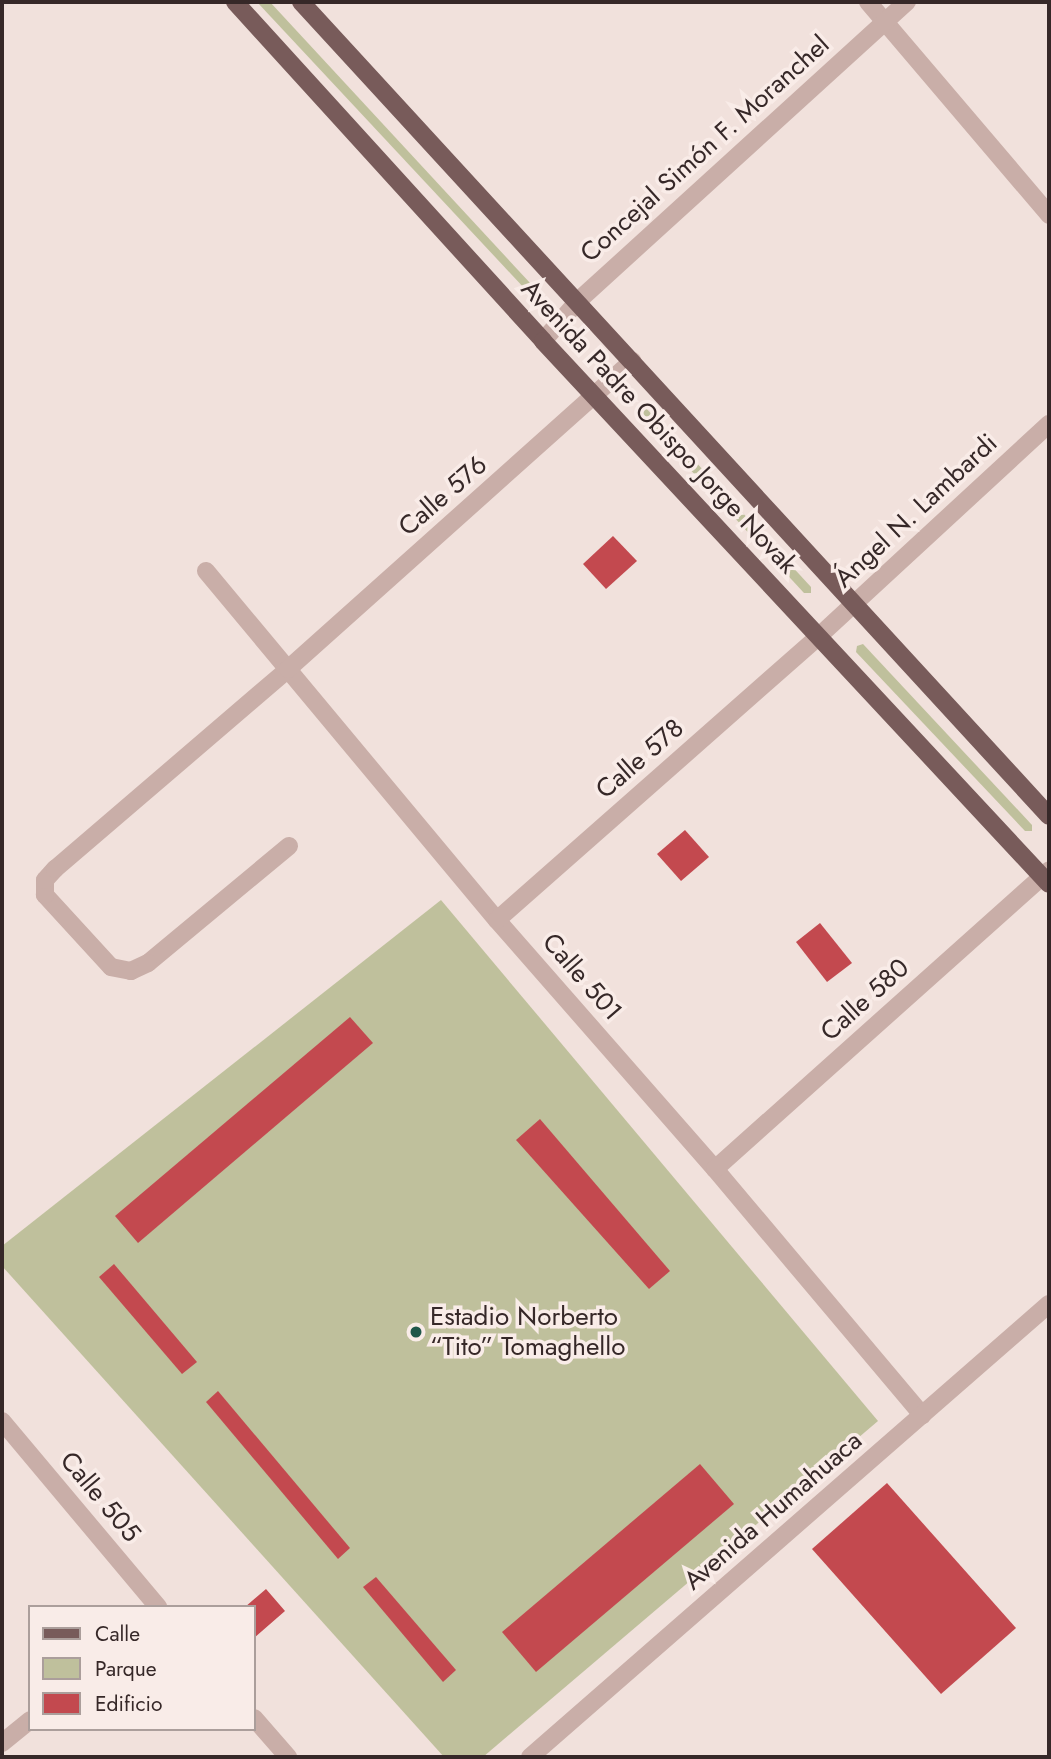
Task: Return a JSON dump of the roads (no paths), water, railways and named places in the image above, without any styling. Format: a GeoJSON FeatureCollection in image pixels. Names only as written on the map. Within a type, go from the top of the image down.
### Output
{"type":"FeatureCollection","features":[{"type":"Feature","properties":{"kind":"main road","name":"Avenida Padre Obispo Jorge Novak"},"geometry":{"type":"LineString","coordinates":[[235,2],[543,341],[818,637],[1047,877]]}},
{"type":"Feature","properties":{"kind":"main road","name":"Avenida Padre Obispo Jorge Novak"},"geometry":{"type":"LineString","coordinates":[[301,2],[1049,816]]}},
{"type":"Feature","properties":{"kind":"street"},"geometry":{"type":"LineString","coordinates":[[868,2],[1049,215]]}},
{"type":"Feature","properties":{"kind":"street","name":"Concejal Simón F. Moranchel"},"geometry":{"type":"LineString","coordinates":[[543,341],[578,301],[907,2]]}},
{"type":"Feature","properties":{"kind":"street","name":"Calle 576"},"geometry":{"type":"LineString","coordinates":[[289,846],[148,963],[131,971],[111,967],[45,895],[45,880],[55,869],[288,669],[633,361]]}},
{"type":"Feature","properties":{"kind":"street","name":"Ángel N. Lambardi"},"geometry":{"type":"LineString","coordinates":[[818,637],[1049,424]]}},
{"type":"Feature","properties":{"kind":"street","name":"Calle 501"},"geometry":{"type":"LineString","coordinates":[[206,571],[497,920],[715,1169],[922,1415]]}},
{"type":"Feature","properties":{"kind":"street","name":"Calle 578"},"geometry":{"type":"LineString","coordinates":[[497,920],[818,637]]}},
{"type":"Feature","properties":{"kind":"street","name":"Calle 580"},"geometry":{"type":"LineString","coordinates":[[715,1169],[1047,877]]}},
{"type":"Feature","properties":{"kind":"street","name":"Avenida Humahuaca"},"geometry":{"type":"LineString","coordinates":[[530,1757],[1049,1304]]}},
{"type":"Feature","properties":{"kind":"street","name":"Calle 505"},"geometry":{"type":"LineString","coordinates":[[2,1421],[156,1605]]}},
{"type":"Feature","properties":{"kind":"street"},"geometry":{"type":"LineString","coordinates":[[256,1720],[288,1757]]}},
{"type":"Feature","properties":{"kind":"street"},"geometry":{"type":"LineString","coordinates":[[2,1743],[28,1722]]}},
{"type":"Feature","properties":{"kind":"place","name":"Estadio Norberto “Tito” Tomaghello"},"geometry":{"type":"Point","coordinates":[416,1332]}}]}
